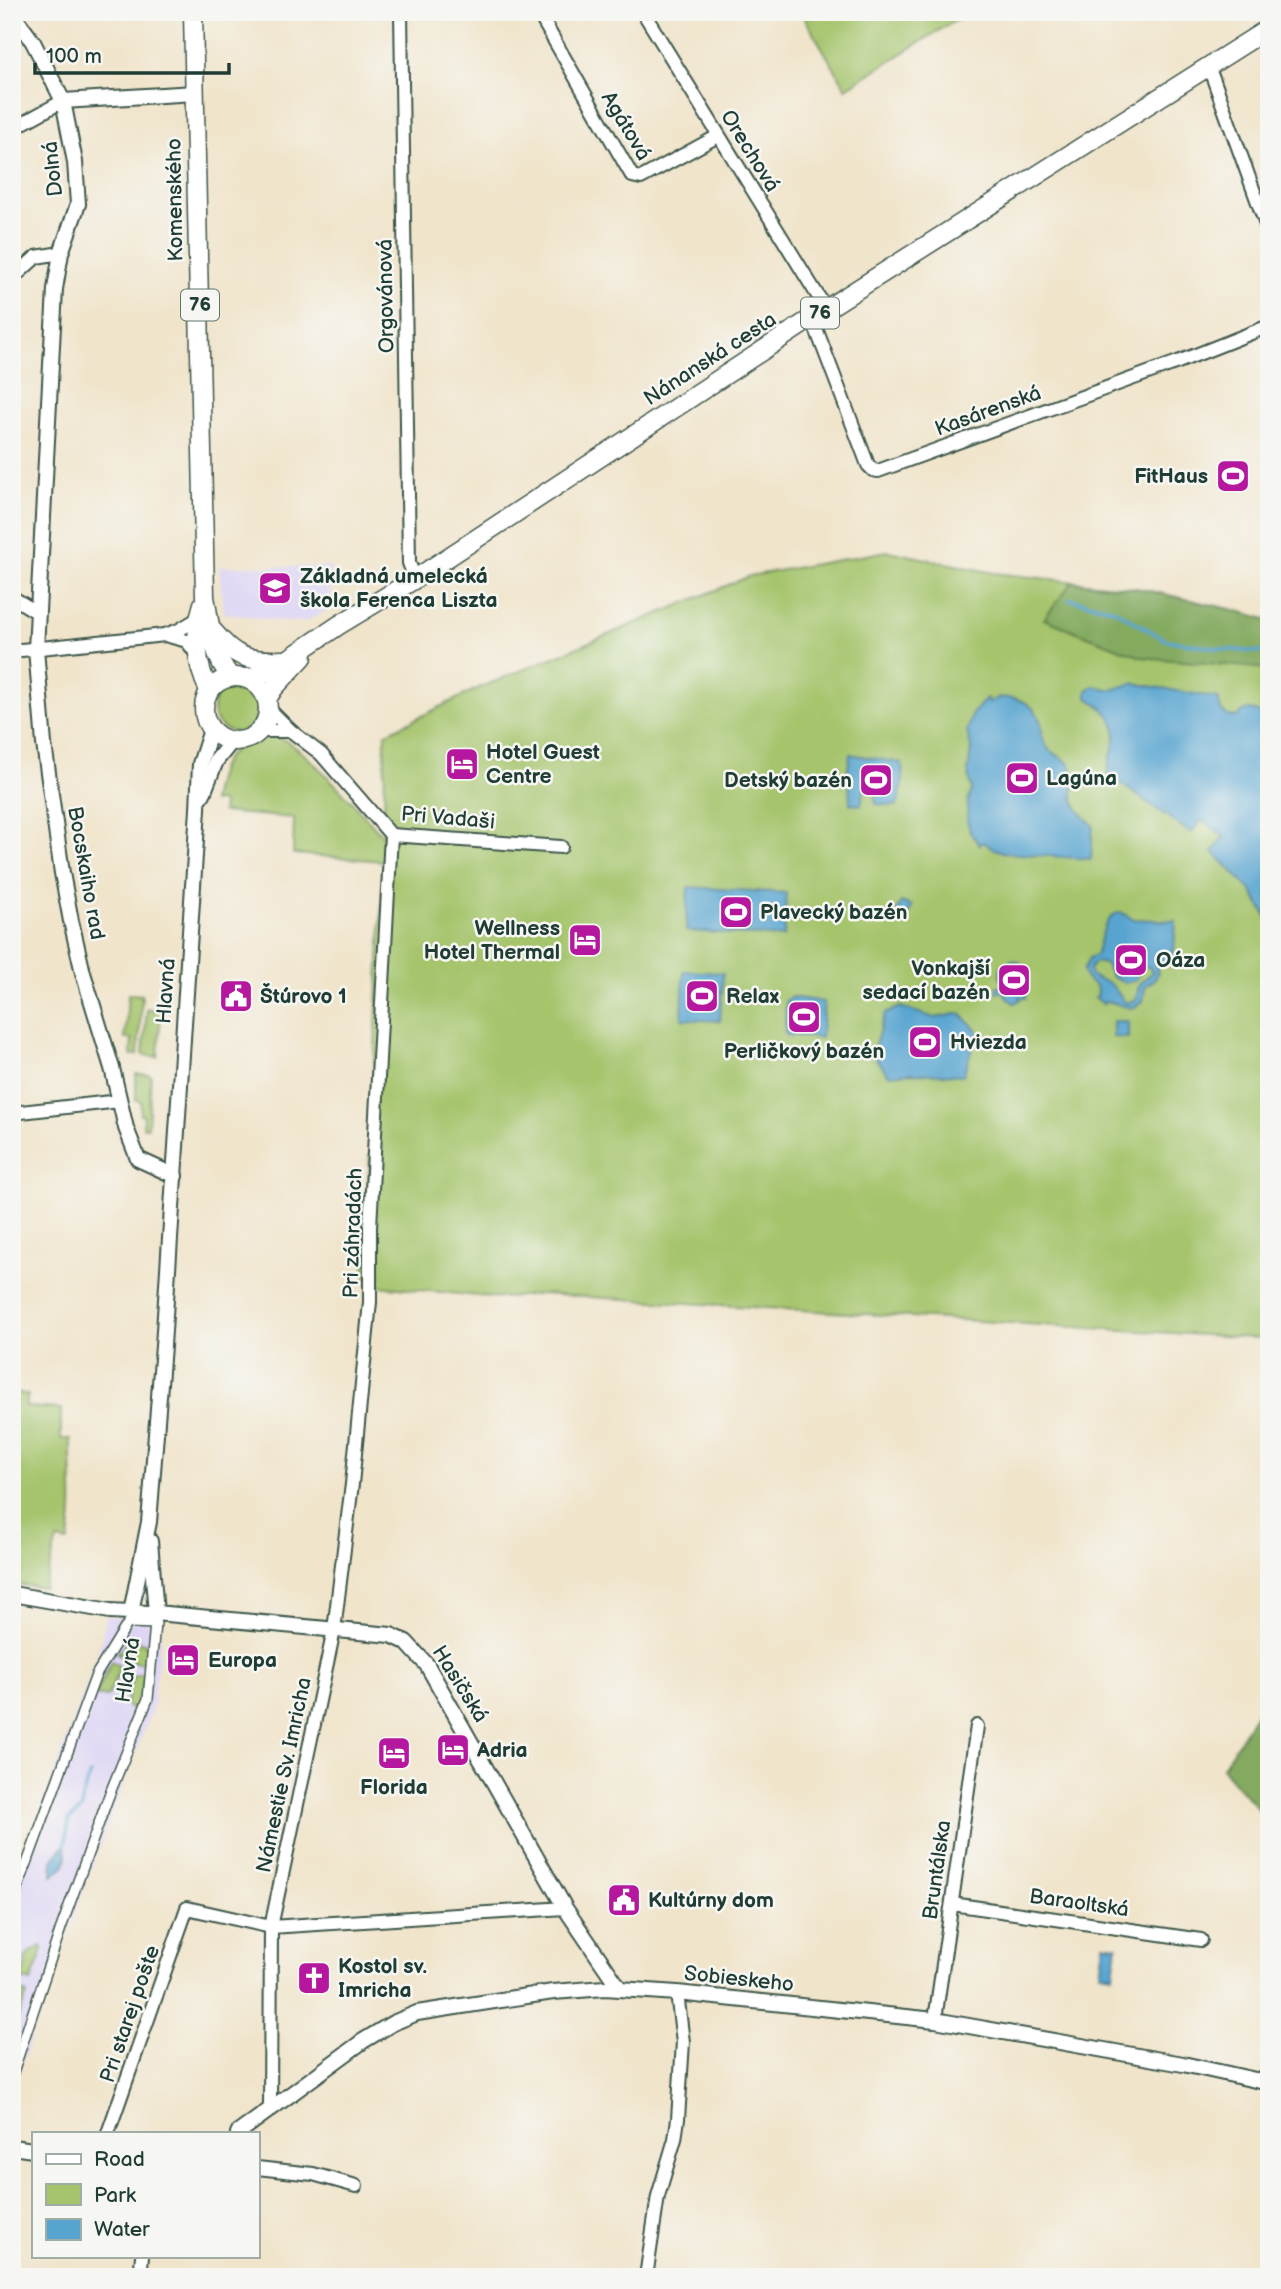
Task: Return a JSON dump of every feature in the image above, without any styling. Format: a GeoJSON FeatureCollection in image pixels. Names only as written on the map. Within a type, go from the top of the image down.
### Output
{"type":"FeatureCollection","features":[{"type":"Feature","properties":{"kind":"main road","name":"Komenského"},"geometry":{"type":"LineString","coordinates":[[193,12],[205,623]]}},
{"type":"Feature","properties":{"kind":"main road","name":"Nánanská cesta"},"geometry":{"type":"LineString","coordinates":[[320,639],[819,314],[1269,28]]}},
{"type":"Feature","properties":{"kind":"main road","name":"76"},"geometry":{"type":"LineString","coordinates":[[205,623],[198,655],[209,690]]}},
{"type":"Feature","properties":{"kind":"main road"},"geometry":{"type":"LineString","coordinates":[[205,623],[229,649],[242,657],[257,661],[286,660]]}},
{"type":"Feature","properties":{"kind":"main road"},"geometry":{"type":"LineString","coordinates":[[205,623],[220,662],[239,678],[259,686],[267,703]]}},
{"type":"Feature","properties":{"kind":"main road","name":"76"},"geometry":{"type":"LineString","coordinates":[[211,730],[204,711],[209,690],[221,680],[256,677],[320,639]]}},
{"type":"Feature","properties":{"kind":"main road","name":"76"},"geometry":{"type":"LineString","coordinates":[[259,731],[266,720],[267,703],[274,688],[320,639]]}},
{"type":"Feature","properties":{"kind":"main road"},"geometry":{"type":"LineString","coordinates":[[211,730],[232,741],[247,739],[259,731]]}},
{"type":"Feature","properties":{"kind":"street","name":"Orgovánová"},"geometry":{"type":"LineString","coordinates":[[401,12],[409,563],[415,579]]}},
{"type":"Feature","properties":{"kind":"street","name":"Agátová"},"geometry":{"type":"LineString","coordinates":[[538,12],[632,176],[641,178],[718,136]]}},
{"type":"Feature","properties":{"kind":"street","name":"Orechová"},"geometry":{"type":"LineString","coordinates":[[643,12],[718,136],[819,314]]}},
{"type":"Feature","properties":{"kind":"street","name":"Dolná"},"geometry":{"type":"LineString","coordinates":[[12,13],[33,41],[63,101],[75,162],[78,204],[61,253],[55,289],[36,649]]}},
{"type":"Feature","properties":{"kind":"street"},"geometry":{"type":"LineString","coordinates":[[1207,67],[1269,233]]}},
{"type":"Feature","properties":{"kind":"street"},"geometry":{"type":"LineString","coordinates":[[12,129],[63,101],[195,93]]}},
{"type":"Feature","properties":{"kind":"street"},"geometry":{"type":"LineString","coordinates":[[12,279],[36,257],[61,253]]}},
{"type":"Feature","properties":{"kind":"street","name":"Kasárenská"},"geometry":{"type":"LineString","coordinates":[[819,314],[868,465],[878,471],[1178,362],[1269,326]]}},
{"type":"Feature","properties":{"kind":"street"},"geometry":{"type":"LineString","coordinates":[[12,597],[38,613]]}},
{"type":"Feature","properties":{"kind":"street"},"geometry":{"type":"LineString","coordinates":[[12,651],[165,635],[205,623]]}},
{"type":"Feature","properties":{"kind":"street"},"geometry":{"type":"LineString","coordinates":[[165,635],[187,641],[198,655]]}},
{"type":"Feature","properties":{"kind":"street","name":"Bocskaiho rad"},"geometry":{"type":"LineString","coordinates":[[36,649],[44,744],[62,873],[83,973],[120,1101]]}},
{"type":"Feature","properties":{"kind":"street","name":"Pri Vadaši"},"geometry":{"type":"LineString","coordinates":[[267,703],[291,731],[321,754],[391,835],[561,847]]}},
{"type":"Feature","properties":{"kind":"street","name":"Hlavná"},"geometry":{"type":"LineString","coordinates":[[12,1904],[96,1675],[129,1618],[149,1522],[175,1176],[200,764],[211,730]]}},
{"type":"Feature","properties":{"kind":"street"},"geometry":{"type":"LineString","coordinates":[[259,731],[291,731]]}},
{"type":"Feature","properties":{"kind":"street","name":"Hlavná"},"geometry":{"type":"LineString","coordinates":[[198,809],[216,761],[232,741]]}},
{"type":"Feature","properties":{"kind":"street","name":"Pri záhradách"},"geometry":{"type":"LineString","coordinates":[[334,1630],[370,1302],[370,1227],[391,835]]}},
{"type":"Feature","properties":{"kind":"street"},"geometry":{"type":"LineString","coordinates":[[12,1113],[120,1101],[126,1128],[138,1159],[175,1176]]}},
{"type":"Feature","properties":{"kind":"street","name":"Hlavná"},"geometry":{"type":"LineString","coordinates":[[12,2075],[65,1916],[148,1699],[156,1619],[149,1522]]}},
{"type":"Feature","properties":{"kind":"street","name":"Hasičská"},"geometry":{"type":"LineString","coordinates":[[12,1594],[110,1611],[129,1618],[334,1630],[391,1635],[406,1642],[419,1654],[565,1908],[620,1989]]}},
{"type":"Feature","properties":{"kind":"street","name":"Námestie Sv. Imricha"},"geometry":{"type":"LineString","coordinates":[[270,2110],[271,1927],[334,1630]]}},
{"type":"Feature","properties":{"kind":"street","name":"Bruntálska"},"geometry":{"type":"LineString","coordinates":[[935,2020],[978,1726]]}},
{"type":"Feature","properties":{"kind":"street","name":"Baraoltská"},"geometry":{"type":"LineString","coordinates":[[952,1904],[1201,1940]]}},
{"type":"Feature","properties":{"kind":"street","name":"Pri starej pošte"},"geometry":{"type":"LineString","coordinates":[[108,2132],[187,1908],[271,1927]]}},
{"type":"Feature","properties":{"kind":"street"},"geometry":{"type":"LineString","coordinates":[[271,1927],[565,1908]]}},
{"type":"Feature","properties":{"kind":"street","name":"Sobieskeho"},"geometry":{"type":"LineString","coordinates":[[239,2132],[363,2041],[393,2023],[417,2013],[553,1992],[620,1989],[677,1993],[935,2020],[1183,2064],[1269,2083]]}},
{"type":"Feature","properties":{"kind":"street"},"geometry":{"type":"LineString","coordinates":[[646,2277],[658,2196],[675,2139],[678,2119],[682,2042],[677,1993]]}},
{"type":"Feature","properties":{"kind":"street"},"geometry":{"type":"LineString","coordinates":[[12,2147],[32,2150]]}},
{"type":"Feature","properties":{"kind":"street"},"geometry":{"type":"LineString","coordinates":[[259,2168],[313,2174],[356,2186]]}},
{"type":"Feature","properties":{"kind":"street"},"geometry":{"type":"LineString","coordinates":[[140,2277],[142,2258]]}},
{"type":"Feature","properties":{"kind":"shaded area","name":"Základná umelecká škola Ferenca Liszta"},"geometry":{"type":"Polygon","coordinates":[[[219,566],[331,567],[329,609],[307,621],[288,622],[224,613],[219,566]]]}},
{"type":"Feature","properties":{"kind":"shaded area"},"geometry":{"type":"Polygon","coordinates":[[[106,1616],[163,1621],[152,1710],[88,1876],[12,2092],[12,1889],[99,1651],[106,1616]]]}},
{"type":"Feature","properties":{"kind":"green space"},"geometry":{"type":"Polygon","coordinates":[[[801,12],[969,12],[846,88],[801,12]]]}},
{"type":"Feature","properties":{"kind":"green space"},"geometry":{"type":"Polygon","coordinates":[[[888,551],[994,573],[1141,589],[1269,620],[1269,1339],[542,1294],[500,1298],[378,1286],[364,1275],[384,861],[293,854],[294,818],[222,812],[223,803],[212,802],[224,761],[229,754],[245,744],[254,744],[274,736],[285,740],[315,764],[384,837],[385,734],[479,688],[750,576],[888,551]]]}},
{"type":"Feature","properties":{"kind":"green space"},"geometry":{"type":"Polygon","coordinates":[[[1072,582],[1141,589],[1269,620],[1269,669],[1141,657],[1044,619],[1072,582]]]}},
{"type":"Feature","properties":{"kind":"green space"},"geometry":{"type":"Polygon","coordinates":[[[236,686],[245,687],[252,693],[258,700],[258,718],[252,725],[245,731],[236,732],[227,731],[220,725],[214,718],[213,709],[214,700],[220,693],[227,687],[236,686]]]}},
{"type":"Feature","properties":{"kind":"green space"},"geometry":{"type":"Polygon","coordinates":[[[128,994],[142,995],[138,1055],[131,1055],[132,1039],[125,1038],[128,994]]]}},
{"type":"Feature","properties":{"kind":"green space"},"geometry":{"type":"Polygon","coordinates":[[[147,1009],[161,1010],[158,1057],[143,1055],[147,1009]]]}},
{"type":"Feature","properties":{"kind":"green space"},"geometry":{"type":"Polygon","coordinates":[[[136,1074],[151,1075],[148,1127],[143,1127],[141,1101],[136,1100],[136,1074]]]}},
{"type":"Feature","properties":{"kind":"green space"},"geometry":{"type":"Polygon","coordinates":[[[12,1391],[28,1395],[25,1407],[61,1409],[61,1439],[71,1439],[72,1503],[68,1542],[57,1540],[44,1588],[12,1584],[12,1391]]]}},
{"type":"Feature","properties":{"kind":"green space"},"geometry":{"type":"Polygon","coordinates":[[[130,1638],[148,1645],[146,1664],[130,1661],[117,1653],[130,1638]]]}},
{"type":"Feature","properties":{"kind":"green space"},"geometry":{"type":"Polygon","coordinates":[[[112,1661],[119,1666],[118,1674],[107,1697],[95,1695],[112,1661]]]}},
{"type":"Feature","properties":{"kind":"green space"},"geometry":{"type":"Polygon","coordinates":[[[145,1674],[136,1710],[128,1708],[126,1703],[132,1677],[145,1674]]]}},
{"type":"Feature","properties":{"kind":"green space"},"geometry":{"type":"Polygon","coordinates":[[[1269,1693],[1269,1822],[1222,1768],[1269,1693]]]}},
{"type":"Feature","properties":{"kind":"green space"},"geometry":{"type":"Polygon","coordinates":[[[42,1946],[31,1982],[19,1978],[26,1969],[25,1960],[28,1954],[42,1946]]]}},
{"type":"Feature","properties":{"kind":"green space"},"geometry":{"type":"Polygon","coordinates":[[[18,1991],[27,1994],[12,2033],[12,2007],[18,1991]]]}},
{"type":"Feature","properties":{"kind":"water"},"geometry":{"type":"Polygon","coordinates":[[[1133,683],[1218,698],[1221,711],[1228,716],[1237,717],[1250,710],[1269,715],[1269,921],[1251,890],[1213,852],[1224,836],[1202,820],[1191,833],[1108,775],[1116,732],[1109,716],[1087,697],[1087,690],[1094,686],[1112,690],[1133,683]]]}},
{"type":"Feature","properties":{"kind":"water","name":"Lagúna"},"geometry":{"type":"Polygon","coordinates":[[[987,698],[989,702],[1011,698],[1031,707],[1041,723],[1044,743],[1071,767],[1075,802],[1093,825],[1091,859],[1006,853],[983,842],[980,845],[971,834],[967,820],[972,789],[968,773],[971,748],[967,732],[972,714],[987,698]]]}},
{"type":"Feature","properties":{"kind":"water","name":"Detský bazén"},"geometry":{"type":"Polygon","coordinates":[[[850,754],[902,763],[903,785],[897,806],[876,804],[874,788],[865,787],[861,805],[850,804],[847,775],[850,754]]]}},
{"type":"Feature","properties":{"kind":"water","name":"Plavecký bazén"},"geometry":{"type":"Polygon","coordinates":[[[688,887],[786,893],[784,937],[686,931],[688,887]]]}},
{"type":"Feature","properties":{"kind":"water"},"geometry":{"type":"Polygon","coordinates":[[[901,902],[912,906],[905,924],[894,919],[901,902]]]}},
{"type":"Feature","properties":{"kind":"water","name":"Oáza"},"geometry":{"type":"Polygon","coordinates":[[[1121,912],[1133,919],[1176,921],[1173,965],[1156,965],[1157,975],[1145,987],[1143,1001],[1129,1008],[1104,1001],[1103,1004],[1095,997],[1098,995],[1096,986],[1086,979],[1083,971],[1089,958],[1096,955],[1104,929],[1115,914],[1121,912]],[[1095,962],[1089,970],[1091,976],[1111,984],[1126,1003],[1136,1000],[1139,985],[1152,972],[1149,967],[1143,966],[1136,980],[1125,983],[1112,977],[1105,964],[1095,962]]]}},
{"type":"Feature","properties":{"kind":"water","name":"Vonkajší sedací bazén"},"geometry":{"type":"Polygon","coordinates":[[[1012,960],[1023,964],[1027,971],[1026,998],[1019,997],[1020,1000],[1014,1003],[1004,992],[997,992],[997,986],[1005,986],[1000,976],[1001,967],[1012,960]]]}},
{"type":"Feature","properties":{"kind":"water","name":"Relax"},"geometry":{"type":"Polygon","coordinates":[[[684,971],[723,973],[720,1021],[682,1019],[684,971]]]}},
{"type":"Feature","properties":{"kind":"water","name":"Perličkový bazén"},"geometry":{"type":"Polygon","coordinates":[[[791,997],[824,1002],[821,1038],[785,1035],[786,1001],[791,997]]]}},
{"type":"Feature","properties":{"kind":"water","name":"Hviezda"},"geometry":{"type":"Polygon","coordinates":[[[900,1007],[935,1018],[960,1013],[978,1031],[963,1075],[889,1075],[872,1054],[885,1014],[900,1007]]]}},
{"type":"Feature","properties":{"kind":"water"},"geometry":{"type":"Polygon","coordinates":[[[1113,1021],[1128,1021],[1128,1038],[1113,1037],[1113,1021]]]}},
{"type":"Feature","properties":{"kind":"water"},"geometry":{"type":"Polygon","coordinates":[[[65,1845],[66,1863],[52,1875],[53,1859],[65,1845]]]}},
{"type":"Feature","properties":{"kind":"water"},"geometry":{"type":"Polygon","coordinates":[[[1104,1944],[1117,1946],[1113,1975],[1100,1973],[1104,1944]]]}},
{"type":"Feature","properties":{"kind":"waterway"},"geometry":{"type":"LineString","coordinates":[[1069,599],[1113,609],[1166,640],[1269,653]]}},
{"type":"Feature","properties":{"kind":"waterway"},"geometry":{"type":"LineString","coordinates":[[65,1845],[69,1820],[82,1809],[82,1797],[90,1775]]}},
{"type":"Feature","properties":{"kind":"place","name":"FitHaus"},"geometry":{"type":"Point","coordinates":[1233,476]}},
{"type":"Feature","properties":{"kind":"place","name":"Základná umelecká škola Ferenca Liszta"},"geometry":{"type":"Point","coordinates":[275,588]}},
{"type":"Feature","properties":{"kind":"place","name":"Hotel Guest Centre"},"geometry":{"type":"Point","coordinates":[462,764]}},
{"type":"Feature","properties":{"kind":"place","name":"Lagúna"},"geometry":{"type":"Point","coordinates":[1022,778]}},
{"type":"Feature","properties":{"kind":"place","name":"Detský bazén"},"geometry":{"type":"Point","coordinates":[876,780]}},
{"type":"Feature","properties":{"kind":"place","name":"Plavecký bazén"},"geometry":{"type":"Point","coordinates":[736,912]}},
{"type":"Feature","properties":{"kind":"place","name":"Wellness Hotel Thermal"},"geometry":{"type":"Point","coordinates":[585,940]}},
{"type":"Feature","properties":{"kind":"place","name":"Oáza"},"geometry":{"type":"Point","coordinates":[1131,960]}},
{"type":"Feature","properties":{"kind":"place","name":"Vonkajší sedací bazén"},"geometry":{"type":"Point","coordinates":[1014,980]}},
{"type":"Feature","properties":{"kind":"place","name":"Štúrovo 1"},"geometry":{"type":"Point","coordinates":[236,996]}},
{"type":"Feature","properties":{"kind":"place","name":"Relax"},"geometry":{"type":"Point","coordinates":[702,996]}},
{"type":"Feature","properties":{"kind":"place","name":"Perličkový bazén"},"geometry":{"type":"Point","coordinates":[804,1017]}},
{"type":"Feature","properties":{"kind":"place","name":"Hviezda"},"geometry":{"type":"Point","coordinates":[925,1042]}},
{"type":"Feature","properties":{"kind":"place","name":"Europa"},"geometry":{"type":"Point","coordinates":[183,1660]}},
{"type":"Feature","properties":{"kind":"place","name":"Adria"},"geometry":{"type":"Point","coordinates":[453,1750]}},
{"type":"Feature","properties":{"kind":"place","name":"Florida"},"geometry":{"type":"Point","coordinates":[394,1753]}},
{"type":"Feature","properties":{"kind":"place","name":"Kultúrny dom"},"geometry":{"type":"Point","coordinates":[624,1900]}},
{"type":"Feature","properties":{"kind":"place","name":"Kostol sv. Imricha"},"geometry":{"type":"Point","coordinates":[314,1978]}}]}
